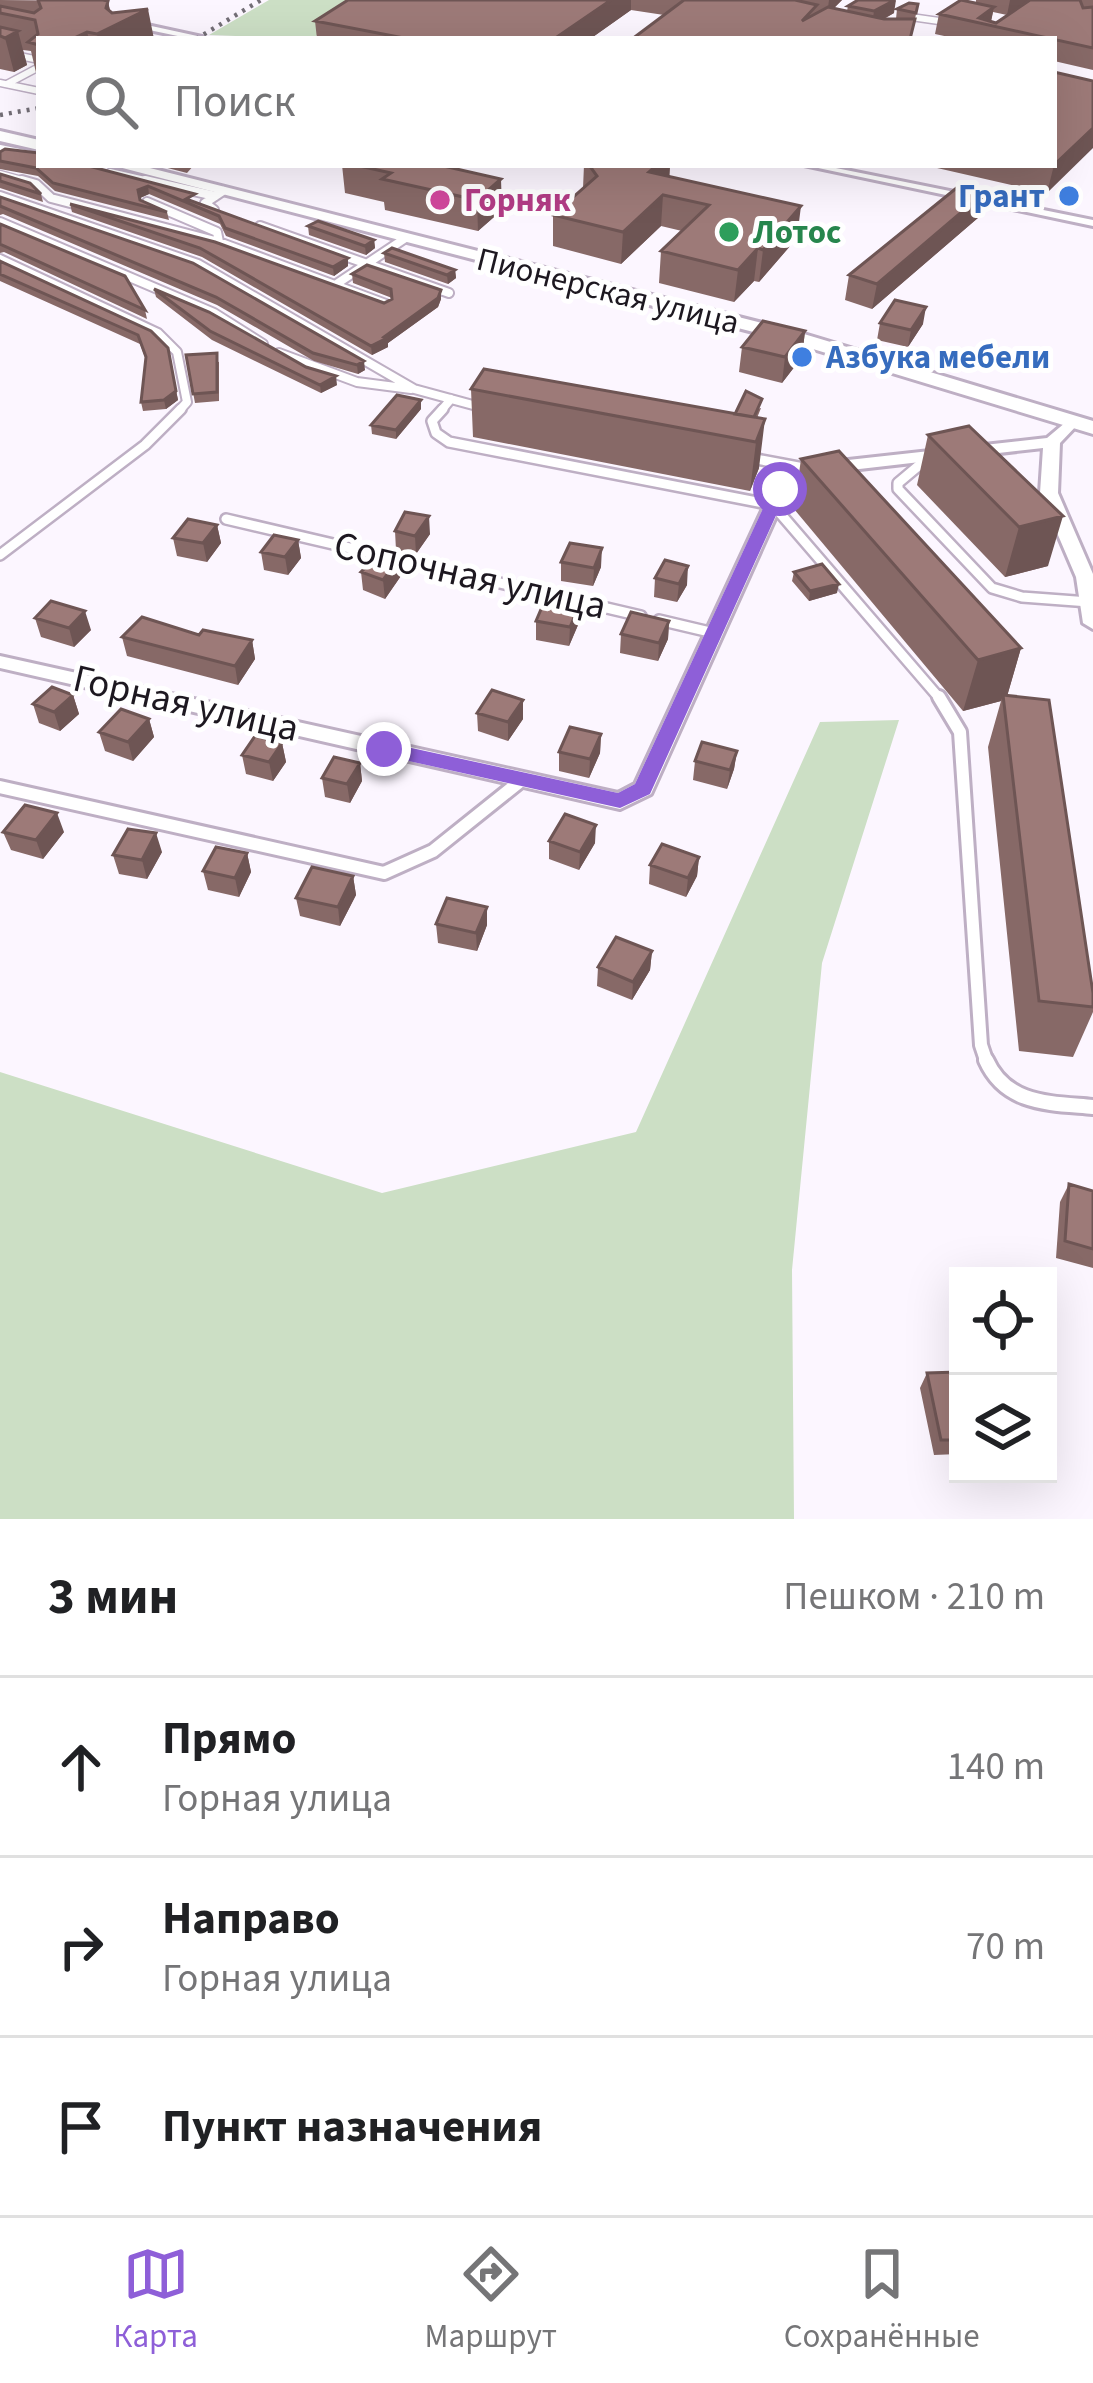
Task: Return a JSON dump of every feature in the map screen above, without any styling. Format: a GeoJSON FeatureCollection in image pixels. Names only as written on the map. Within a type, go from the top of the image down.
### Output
{"type":"FeatureCollection","features":[{"type":"Feature","properties":{"kind":"main road"},"geometry":{"type":"LineString","coordinates":[[0,136],[36,144]]}},
{"type":"Feature","properties":{"kind":"main road","name":"Пионерская улица"},"geometry":{"type":"LineString","coordinates":[[110,168],[788,335],[1093,428]]}},
{"type":"Feature","properties":{"kind":"street"},"geometry":{"type":"LineString","coordinates":[[124,22],[177,36]]}},
{"type":"Feature","properties":{"kind":"street"},"geometry":{"type":"LineString","coordinates":[[823,168],[1093,223]]}},
{"type":"Feature","properties":{"kind":"street"},"geometry":{"type":"LineString","coordinates":[[812,469],[1052,442],[1072,422]]}},
{"type":"Feature","properties":{"kind":"street"},"geometry":{"type":"LineString","coordinates":[[1052,442],[1049,493],[1085,577],[1093,623]]}},
{"type":"Feature","properties":{"kind":"street","name":"Горная улица"},"geometry":{"type":"LineString","coordinates":[[0,662],[620,801],[643,789],[780,489],[812,469]]}},
{"type":"Feature","properties":{"kind":"lane"},"geometry":{"type":"LineString","coordinates":[[890,24],[904,16],[946,22]]}},
{"type":"Feature","properties":{"kind":"lane"},"geometry":{"type":"LineString","coordinates":[[132,35],[158,30]]}},
{"type":"Feature","properties":{"kind":"lane"},"geometry":{"type":"LineString","coordinates":[[0,52],[36,62]]}},
{"type":"Feature","properties":{"kind":"lane"},"geometry":{"type":"LineString","coordinates":[[3,83],[36,65]]}},
{"type":"Feature","properties":{"kind":"lane"},"geometry":{"type":"LineString","coordinates":[[3,83],[36,90]]}},
{"type":"Feature","properties":{"kind":"lane"},"geometry":{"type":"LineString","coordinates":[[0,148],[36,155]]}},
{"type":"Feature","properties":{"kind":"lane"},"geometry":{"type":"LineString","coordinates":[[0,174],[36,184],[51,198],[219,242],[386,304]]}},
{"type":"Feature","properties":{"kind":"lane"},"geometry":{"type":"LineString","coordinates":[[219,193],[206,207],[226,214]]}},
{"type":"Feature","properties":{"kind":"lane"},"geometry":{"type":"LineString","coordinates":[[0,196],[197,264],[414,389]]}},
{"type":"Feature","properties":{"kind":"lane"},"geometry":{"type":"LineString","coordinates":[[147,202],[206,225],[217,232],[219,242]]}},
{"type":"Feature","properties":{"kind":"lane"},"geometry":{"type":"LineString","coordinates":[[247,221],[449,293]]}},
{"type":"Feature","properties":{"kind":"lane"},"geometry":{"type":"LineString","coordinates":[[0,222],[214,313],[311,368],[488,410]]}},
{"type":"Feature","properties":{"kind":"lane"},"geometry":{"type":"LineString","coordinates":[[335,285],[404,239]]}},
{"type":"Feature","properties":{"kind":"lane"},"geometry":{"type":"LineString","coordinates":[[0,260],[158,333],[177,352],[186,376],[188,402],[164,431],[24,532],[0,555]]}},
{"type":"Feature","properties":{"kind":"lane"},"geometry":{"type":"LineString","coordinates":[[451,399],[432,421],[436,433],[449,442],[773,506],[943,702],[960,732],[981,1045],[988,1076],[1012,1097],[1093,1107]]}},
{"type":"Feature","properties":{"kind":"lane"},"geometry":{"type":"LineString","coordinates":[[743,456],[812,469]]}},
{"type":"Feature","properties":{"kind":"lane"},"geometry":{"type":"LineString","coordinates":[[929,458],[898,483],[898,489],[992,588],[1022,597],[1089,602]]}},
{"type":"Feature","properties":{"kind":"lane","name":"Сопочная улица"},"geometry":{"type":"LineString","coordinates":[[226,519],[714,633]]}},
{"type":"Feature","properties":{"kind":"lane"},"geometry":{"type":"LineString","coordinates":[[0,787],[384,874],[434,851],[524,779]]}},
{"type":"Feature","properties":{"kind":"green space"},"geometry":{"type":"Polygon","coordinates":[[[269,0],[371,0],[316,36],[209,35],[269,0]]]}},
{"type":"Feature","properties":{"kind":"green space"},"geometry":{"type":"Polygon","coordinates":[[[899,720],[822,963],[792,1270],[794,1519],[0,1519],[0,1072],[382,1193],[636,1132],[820,722],[899,720]]]}},
{"type":"Feature","properties":{"kind":"building"},"geometry":{"type":"Polygon","coordinates":[[[38,0],[103,0],[112,13],[148,9],[97,34],[36,36],[36,44],[28,42],[38,34],[35,20],[0,13],[0,6],[34,13],[41,8],[38,0]]]}},
{"type":"Feature","properties":{"kind":"building"},"geometry":{"type":"Polygon","coordinates":[[[348,0],[611,0],[558,36],[393,36],[315,21],[348,0]]]}},
{"type":"Feature","properties":{"kind":"building"},"geometry":{"type":"Polygon","coordinates":[[[684,0],[795,0],[817,5],[802,21],[828,7],[884,19],[915,19],[911,36],[636,36],[684,0]]]}},
{"type":"Feature","properties":{"kind":"building"},"geometry":{"type":"Polygon","coordinates":[[[858,0],[895,0],[874,11],[848,6],[858,0]]]}},
{"type":"Feature","properties":{"kind":"building"},"geometry":{"type":"Polygon","coordinates":[[[961,0],[994,7],[979,18],[996,23],[1030,0],[1080,0],[1083,8],[1093,7],[1093,48],[1057,40],[1057,36],[939,14],[961,0]]]}},
{"type":"Feature","properties":{"kind":"building"},"geometry":{"type":"Polygon","coordinates":[[[918,4],[916,13],[897,9],[918,4]]]}},
{"type":"Feature","properties":{"kind":"building"},"geometry":{"type":"Polygon","coordinates":[[[0,27],[18,31],[5,38],[0,36],[0,27]]]}},
{"type":"Feature","properties":{"kind":"building"},"geometry":{"type":"Polygon","coordinates":[[[1057,73],[1093,81],[1093,128],[1057,162],[1057,73]]]}},
{"type":"Feature","properties":{"kind":"building"},"geometry":{"type":"Polygon","coordinates":[[[0,152],[36,153],[36,168],[0,161],[0,152]]]}},
{"type":"Feature","properties":{"kind":"building"},"geometry":{"type":"Polygon","coordinates":[[[36,168],[96,168],[195,194],[186,199],[348,258],[333,267],[225,228],[219,216],[148,186],[138,190],[140,200],[167,212],[53,183],[36,168]]]}},
{"type":"Feature","properties":{"kind":"building"},"geometry":{"type":"Polygon","coordinates":[[[368,168],[452,168],[501,179],[477,200],[382,179],[391,173],[368,168]]]}},
{"type":"Feature","properties":{"kind":"building"},"geometry":{"type":"Polygon","coordinates":[[[591,168],[654,168],[649,172],[801,206],[763,250],[758,248],[738,270],[661,251],[709,205],[663,195],[623,232],[553,215],[597,176],[591,168]]]}},
{"type":"Feature","properties":{"kind":"building"},"geometry":{"type":"Polygon","coordinates":[[[0,174],[30,183],[41,194],[0,181],[0,174]]]}},
{"type":"Feature","properties":{"kind":"building"},"geometry":{"type":"Polygon","coordinates":[[[959,186],[984,193],[877,284],[849,275],[959,186]]]}},
{"type":"Feature","properties":{"kind":"building"},"geometry":{"type":"Polygon","coordinates":[[[0,197],[193,263],[364,361],[357,365],[313,353],[216,297],[0,206],[0,197]]]}},
{"type":"Feature","properties":{"kind":"building"},"geometry":{"type":"Polygon","coordinates":[[[70,204],[215,242],[384,303],[392,299],[391,289],[352,274],[367,265],[441,290],[438,298],[371,346],[200,248],[70,204]]]}},
{"type":"Feature","properties":{"kind":"building"},"geometry":{"type":"Polygon","coordinates":[[[318,221],[374,240],[365,246],[308,226],[318,221]]]}},
{"type":"Feature","properties":{"kind":"building"},"geometry":{"type":"Polygon","coordinates":[[[0,224],[125,276],[145,310],[0,244],[0,224]]]}},
{"type":"Feature","properties":{"kind":"building"},"geometry":{"type":"Polygon","coordinates":[[[392,248],[455,270],[447,275],[384,253],[392,248]]]}},
{"type":"Feature","properties":{"kind":"building"},"geometry":{"type":"Polygon","coordinates":[[[0,261],[151,331],[168,348],[176,391],[164,400],[141,402],[146,357],[138,335],[0,274],[0,261]]]}},
{"type":"Feature","properties":{"kind":"building"},"geometry":{"type":"Polygon","coordinates":[[[154,289],[209,312],[306,367],[336,376],[320,385],[210,331],[154,289]]]}},
{"type":"Feature","properties":{"kind":"building"},"geometry":{"type":"Polygon","coordinates":[[[895,300],[926,307],[911,330],[880,323],[895,300]]]}},
{"type":"Feature","properties":{"kind":"building"},"geometry":{"type":"Polygon","coordinates":[[[763,321],[805,331],[785,357],[742,347],[763,321]]]}},
{"type":"Feature","properties":{"kind":"building"},"geometry":{"type":"Polygon","coordinates":[[[217,353],[217,392],[193,394],[186,355],[217,353]]]}},
{"type":"Feature","properties":{"kind":"building"},"geometry":{"type":"Polygon","coordinates":[[[484,369],[765,419],[756,442],[471,389],[484,369]]]}},
{"type":"Feature","properties":{"kind":"building"},"geometry":{"type":"Polygon","coordinates":[[[746,391],[762,399],[754,417],[735,414],[746,391]]]}},
{"type":"Feature","properties":{"kind":"building"},"geometry":{"type":"Polygon","coordinates":[[[397,395],[421,400],[396,430],[371,425],[397,395]]]}},
{"type":"Feature","properties":{"kind":"building"},"geometry":{"type":"Polygon","coordinates":[[[969,426],[1063,516],[1019,527],[928,435],[969,426]]]}},
{"type":"Feature","properties":{"kind":"building"},"geometry":{"type":"Polygon","coordinates":[[[839,451],[1021,648],[978,660],[801,459],[839,451]]]}},
{"type":"Feature","properties":{"kind":"building"},"geometry":{"type":"Polygon","coordinates":[[[405,512],[429,516],[415,536],[395,531],[405,512]]]}},
{"type":"Feature","properties":{"kind":"building"},"geometry":{"type":"Polygon","coordinates":[[[188,519],[217,525],[203,543],[173,538],[188,519]]]}},
{"type":"Feature","properties":{"kind":"building"},"geometry":{"type":"Polygon","coordinates":[[[274,535],[298,540],[285,557],[261,552],[274,535]]]}},
{"type":"Feature","properties":{"kind":"building"},"geometry":{"type":"Polygon","coordinates":[[[570,543],[602,548],[594,568],[561,562],[570,543]]]}},
{"type":"Feature","properties":{"kind":"building"},"geometry":{"type":"Polygon","coordinates":[[[386,548],[404,552],[383,580],[361,572],[386,548]]]}},
{"type":"Feature","properties":{"kind":"building"},"geometry":{"type":"Polygon","coordinates":[[[665,560],[688,566],[679,584],[655,578],[665,560]]]}},
{"type":"Feature","properties":{"kind":"building"},"geometry":{"type":"Polygon","coordinates":[[[822,564],[839,584],[810,591],[794,572],[822,564]]]}},
{"type":"Feature","properties":{"kind":"building"},"geometry":{"type":"Polygon","coordinates":[[[545,600],[579,606],[570,627],[536,621],[545,600]]]}},
{"type":"Feature","properties":{"kind":"building"},"geometry":{"type":"Polygon","coordinates":[[[51,601],[85,611],[69,628],[35,618],[51,601]]]}},
{"type":"Feature","properties":{"kind":"building"},"geometry":{"type":"Polygon","coordinates":[[[631,612],[669,621],[659,643],[621,634],[631,612]]]}},
{"type":"Feature","properties":{"kind":"building"},"geometry":{"type":"Polygon","coordinates":[[[142,617],[199,635],[203,630],[252,640],[235,666],[122,637],[142,617]]]}},
{"type":"Feature","properties":{"kind":"building"},"geometry":{"type":"Polygon","coordinates":[[[52,687],[73,695],[54,712],[33,704],[52,687]]]}},
{"type":"Feature","properties":{"kind":"building"},"geometry":{"type":"Polygon","coordinates":[[[492,690],[523,700],[508,722],[477,713],[492,690]]]}},
{"type":"Feature","properties":{"kind":"building"},"geometry":{"type":"Polygon","coordinates":[[[1003,695],[1049,700],[1093,1007],[1039,1001],[1003,695]]]}},
{"type":"Feature","properties":{"kind":"building"},"geometry":{"type":"Polygon","coordinates":[[[121,709],[149,719],[128,742],[99,732],[121,709]]]}},
{"type":"Feature","properties":{"kind":"building"},"geometry":{"type":"Polygon","coordinates":[[[570,727],[601,734],[590,759],[559,752],[570,727]]]}},
{"type":"Feature","properties":{"kind":"building"},"geometry":{"type":"Polygon","coordinates":[[[255,736],[282,743],[269,762],[242,755],[255,736]]]}},
{"type":"Feature","properties":{"kind":"building"},"geometry":{"type":"Polygon","coordinates":[[[702,742],[737,751],[730,770],[695,761],[702,742]]]}},
{"type":"Feature","properties":{"kind":"building"},"geometry":{"type":"Polygon","coordinates":[[[334,757],[360,763],[347,784],[322,778],[334,757]]]}},
{"type":"Feature","properties":{"kind":"building"},"geometry":{"type":"Polygon","coordinates":[[[25,805],[57,813],[36,840],[3,832],[25,805]]]}},
{"type":"Feature","properties":{"kind":"building"},"geometry":{"type":"Polygon","coordinates":[[[565,814],[596,825],[580,852],[549,841],[565,814]]]}},
{"type":"Feature","properties":{"kind":"building"},"geometry":{"type":"Polygon","coordinates":[[[128,829],[156,833],[142,860],[113,855],[128,829]]]}},
{"type":"Feature","properties":{"kind":"building"},"geometry":{"type":"Polygon","coordinates":[[[662,844],[699,857],[688,878],[650,865],[662,844]]]}},
{"type":"Feature","properties":{"kind":"building"},"geometry":{"type":"Polygon","coordinates":[[[216,847],[247,853],[235,878],[203,871],[216,847]]]}},
{"type":"Feature","properties":{"kind":"building"},"geometry":{"type":"Polygon","coordinates":[[[312,867],[353,876],[338,907],[296,898],[312,867]]]}},
{"type":"Feature","properties":{"kind":"building"},"geometry":{"type":"Polygon","coordinates":[[[447,898],[487,907],[476,933],[436,924],[447,898]]]}},
{"type":"Feature","properties":{"kind":"building"},"geometry":{"type":"Polygon","coordinates":[[[616,937],[652,951],[633,982],[598,967],[616,937]]]}},
{"type":"Feature","properties":{"kind":"building"},"geometry":{"type":"Polygon","coordinates":[[[1069,1184],[1093,1191],[1093,1249],[1065,1241],[1069,1184]]]}},
{"type":"Feature","properties":{"kind":"building"},"geometry":{"type":"Polygon","coordinates":[[[949,1372],[949,1440],[941,1440],[927,1373],[949,1372]]]}},
{"type":"Feature","properties":{"kind":"railway"},"geometry":{"type":"LineString","coordinates":[[201,36],[261,0]]}},
{"type":"Feature","properties":{"kind":"railway"},"geometry":{"type":"LineString","coordinates":[[0,115],[36,109]]}},
{"type":"Feature","properties":{"kind":"place","name":"Грант"},"geometry":{"type":"Point","coordinates":[1069,196]}},
{"type":"Feature","properties":{"kind":"place","name":"Горняк"},"geometry":{"type":"Point","coordinates":[440,200]}},
{"type":"Feature","properties":{"kind":"place","name":"Лотос"},"geometry":{"type":"Point","coordinates":[729,232]}},
{"type":"Feature","properties":{"kind":"place","name":"Азбука мебели"},"geometry":{"type":"Point","coordinates":[802,357]}},
{"type":"Feature","properties":{"kind":"route"},"geometry":{"type":"LineString","coordinates":[[384,749],[620,801],[643,789],[780,489]]}}]}
